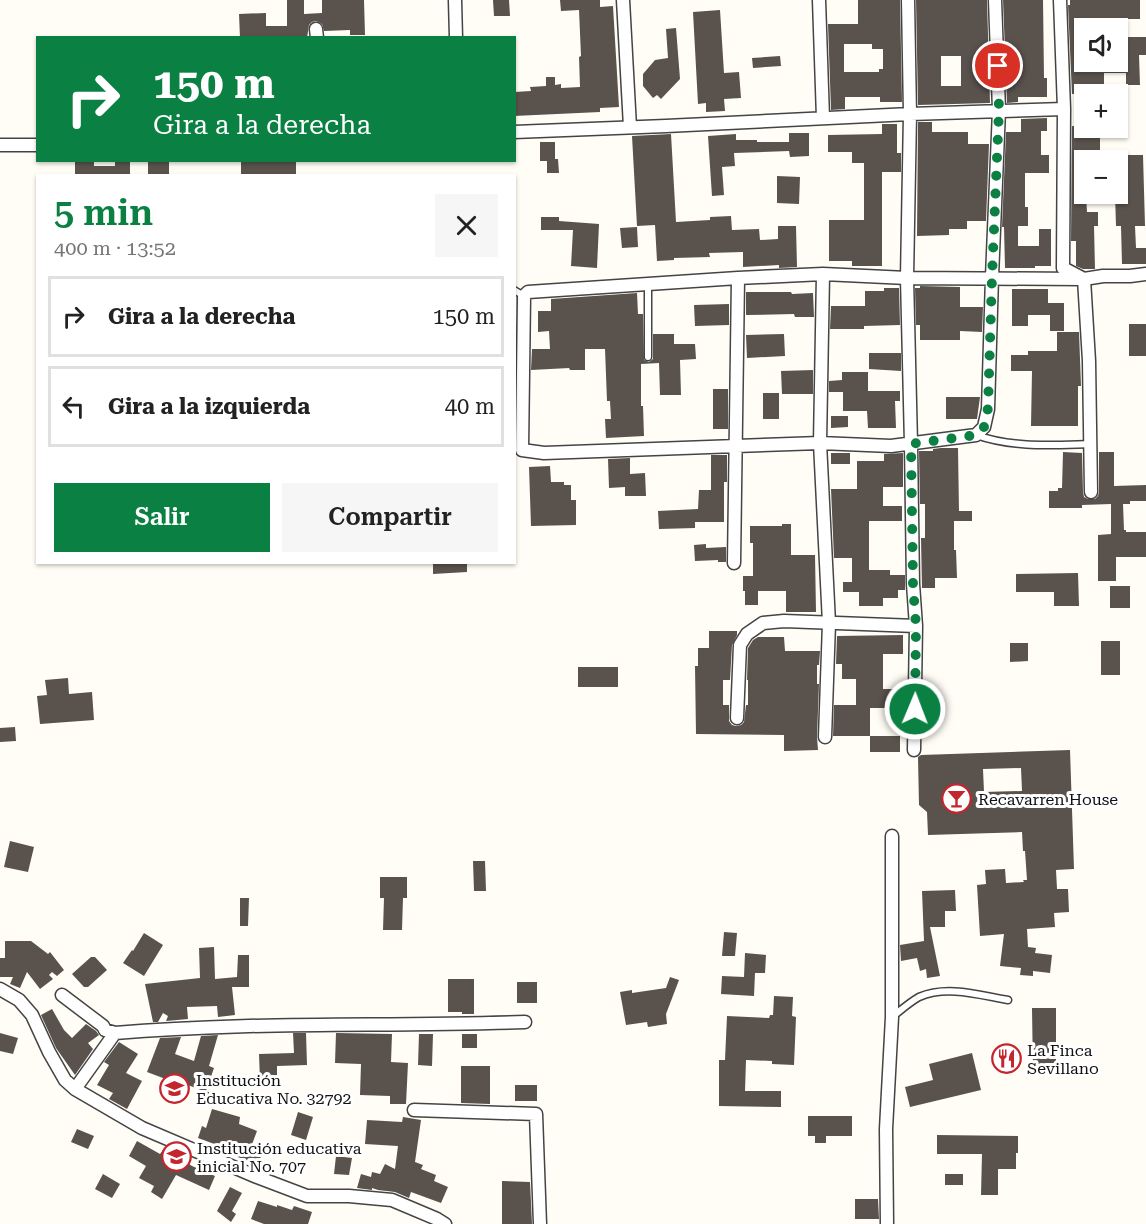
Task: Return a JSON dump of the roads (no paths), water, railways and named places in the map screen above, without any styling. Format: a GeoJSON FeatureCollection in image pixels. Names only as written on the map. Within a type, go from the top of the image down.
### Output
{"type":"FeatureCollection","features":[{"type":"Feature","properties":{"kind":"street"},"geometry":{"type":"LineString","coordinates":[[455,0],[456,36]]}},
{"type":"Feature","properties":{"kind":"street"},"geometry":{"type":"LineString","coordinates":[[623,0],[630,127]]}},
{"type":"Feature","properties":{"kind":"street"},"geometry":{"type":"LineString","coordinates":[[819,0],[823,118]]}},
{"type":"Feature","properties":{"kind":"street"},"geometry":{"type":"LineString","coordinates":[[908,0],[910,114],[907,278],[913,585],[916,626],[914,750]]}},
{"type":"Feature","properties":{"kind":"street"},"geometry":{"type":"LineString","coordinates":[[995,0],[999,110],[992,277],[988,408],[984,427],[976,435],[891,446],[820,443],[544,453],[522,450],[519,293],[822,274],[907,278],[992,277],[1084,279],[1146,274]]}},
{"type":"Feature","properties":{"kind":"street"},"geometry":{"type":"LineString","coordinates":[[1060,0],[1064,109],[1063,268],[1084,279]]}},
{"type":"Feature","properties":{"kind":"street"},"geometry":{"type":"LineString","coordinates":[[516,132],[1064,109]]}},
{"type":"Feature","properties":{"kind":"street"},"geometry":{"type":"LineString","coordinates":[[0,145],[36,145]]}},
{"type":"Feature","properties":{"kind":"street"},"geometry":{"type":"LineString","coordinates":[[822,274],[820,443],[829,623],[825,737]]}},
{"type":"Feature","properties":{"kind":"street"},"geometry":{"type":"LineString","coordinates":[[734,563],[738,278]]}},
{"type":"Feature","properties":{"kind":"street"},"geometry":{"type":"LineString","coordinates":[[1084,279],[1089,361],[1091,492]]}},
{"type":"Feature","properties":{"kind":"street"},"geometry":{"type":"LineString","coordinates":[[737,718],[740,645],[747,634],[763,623],[784,621],[916,626]]}},
{"type":"Feature","properties":{"kind":"street"},"geometry":{"type":"LineString","coordinates":[[887,1224],[886,1129],[892,1017],[892,836]]}},
{"type":"Feature","properties":{"kind":"street"},"geometry":{"type":"LineString","coordinates":[[0,989],[19,1000],[32,1015],[65,1080],[75,1089],[141,1128],[307,1196],[349,1196],[392,1200],[445,1224]]}},
{"type":"Feature","properties":{"kind":"street"},"geometry":{"type":"LineString","coordinates":[[62,995],[103,1026],[105,1030],[116,1033],[261,1025],[525,1022]]}},
{"type":"Feature","properties":{"kind":"street"},"geometry":{"type":"LineString","coordinates":[[75,1089],[116,1033]]}},
{"type":"Feature","properties":{"kind":"street"},"geometry":{"type":"LineString","coordinates":[[414,1110],[536,1114],[540,1224]]}},
{"type":"Feature","properties":{"kind":"lane"},"geometry":{"type":"LineString","coordinates":[[648,284],[648,357]]}},
{"type":"Feature","properties":{"kind":"lane"},"geometry":{"type":"LineString","coordinates":[[976,435],[986,439],[1024,445],[1090,444]]}},
{"type":"Feature","properties":{"kind":"lane"},"geometry":{"type":"LineString","coordinates":[[892,1017],[917,998],[935,991],[953,991],[1008,1000]]}},
{"type":"Feature","properties":{"kind":"place","name":"Recavarren House"},"geometry":{"type":"Point","coordinates":[957,799]}},
{"type":"Feature","properties":{"kind":"place","name":"La Finca Sevillano"},"geometry":{"type":"Point","coordinates":[1006,1059]}},
{"type":"Feature","properties":{"kind":"place","name":"Institución Educativa No. 32792"},"geometry":{"type":"Point","coordinates":[175,1089]}},
{"type":"Feature","properties":{"kind":"place","name":"Institución educativa inicial No. 707"},"geometry":{"type":"Point","coordinates":[176,1157]}}]}
